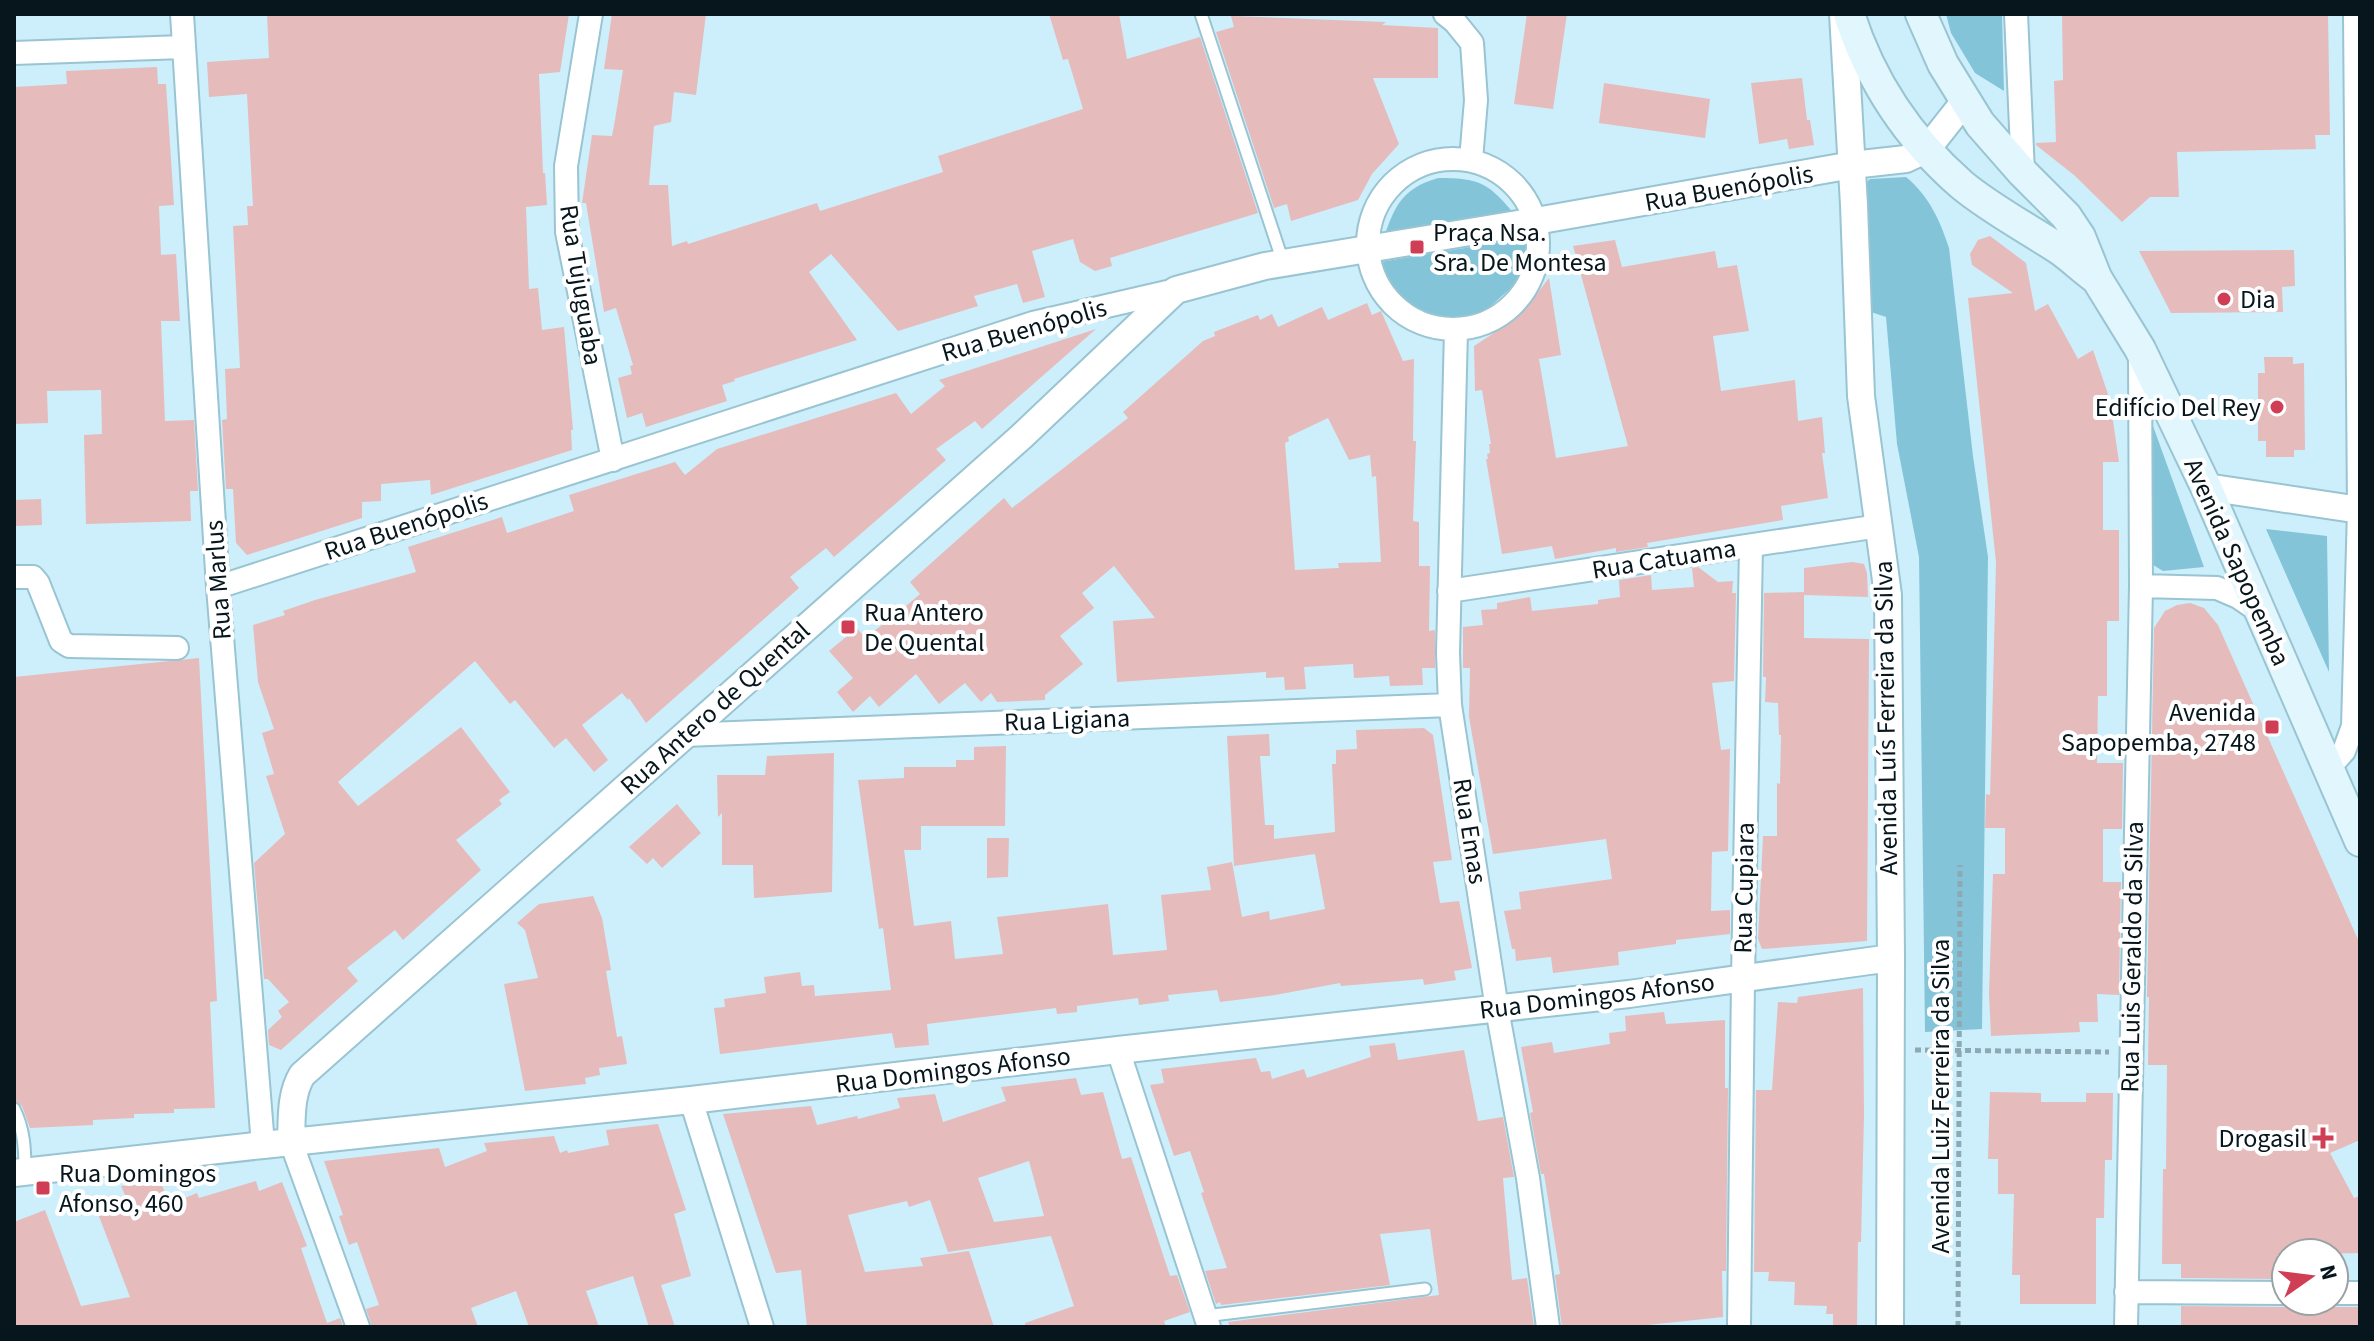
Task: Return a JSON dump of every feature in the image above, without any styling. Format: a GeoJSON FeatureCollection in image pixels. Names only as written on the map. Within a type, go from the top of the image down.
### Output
{"type":"FeatureCollection","features":[{"type":"Feature","properties":{"kind":"main road","name":"Avenida Sapopemba"},"geometry":{"type":"LineString","coordinates":[[1849,14],[1868,63],[1893,110],[1927,149],[1963,185],[2059,249],[2097,279],[2140,349],[2206,487],[2360,841]]}},
{"type":"Feature","properties":{"kind":"main road"},"geometry":{"type":"LineString","coordinates":[[1921,14],[1934,47],[1980,124],[2066,216],[2080,237],[2097,279]]}},
{"type":"Feature","properties":{"kind":"street","name":"Rua Marlus"},"geometry":{"type":"LineString","coordinates":[[182,14],[218,587],[263,1145]]}},
{"type":"Feature","properties":{"kind":"street","name":"Rua Tujuguaba"},"geometry":{"type":"LineString","coordinates":[[591,14],[566,166],[567,232],[613,460]]}},
{"type":"Feature","properties":{"kind":"street"},"geometry":{"type":"LineString","coordinates":[[1445,14],[1472,43],[1476,100],[1471,160]]}},
{"type":"Feature","properties":{"kind":"street","name":"Avenida Luís Ferreira da Silva"},"geometry":{"type":"LineString","coordinates":[[1843,14],[1861,396],[1888,595],[1890,1327]]}},
{"type":"Feature","properties":{"kind":"street"},"geometry":{"type":"LineString","coordinates":[[2016,14],[2023,173]]}},
{"type":"Feature","properties":{"kind":"street"},"geometry":{"type":"LineString","coordinates":[[2328,769],[2344,751],[2353,726],[2360,510],[2355,14]]}},
{"type":"Feature","properties":{"kind":"street"},"geometry":{"type":"LineString","coordinates":[[14,53],[183,47]]}},
{"type":"Feature","properties":{"kind":"street"},"geometry":{"type":"LineString","coordinates":[[1927,149],[1965,101]]}},
{"type":"Feature","properties":{"kind":"street","name":"Rua Buenópolis"},"geometry":{"type":"LineString","coordinates":[[218,587],[1033,323],[1283,263],[1852,165],[1873,148],[1888,144],[1927,149]]}},
{"type":"Feature","properties":{"kind":"street"},"geometry":{"type":"LineString","coordinates":[[1471,160],[1489,166],[1518,188],[1536,221],[1537,260],[1522,295],[1504,314],[1481,326],[1456,330],[1430,327],[1406,316],[1386,298],[1373,274],[1368,248],[1370,226],[1377,205],[1390,187],[1407,172],[1427,162],[1471,160]]}},
{"type":"Feature","properties":{"kind":"street","name":"Rua Antero de Quental"},"geometry":{"type":"LineString","coordinates":[[291,1142],[293,1097],[302,1075],[426,958],[1021,437],[1176,290]]}},
{"type":"Feature","properties":{"kind":"street","name":"Rua Emas"},"geometry":{"type":"LineString","coordinates":[[1456,330],[1448,653],[1450,705],[1497,1009],[1528,1178],[1548,1327]]}},
{"type":"Feature","properties":{"kind":"street","name":"Rua Luis Geraldo da Silva"},"geometry":{"type":"LineString","coordinates":[[2126,1327],[2141,586],[2140,349]]}},
{"type":"Feature","properties":{"kind":"street"},"geometry":{"type":"LineString","coordinates":[[2206,487],[2360,510]]}},
{"type":"Feature","properties":{"kind":"street","name":"Rua Catuama"},"geometry":{"type":"LineString","coordinates":[[1449,591],[1879,526]]}},
{"type":"Feature","properties":{"kind":"street","name":"Rua Cupiara"},"geometry":{"type":"LineString","coordinates":[[1739,1327],[1751,546]]}},
{"type":"Feature","properties":{"kind":"street"},"geometry":{"type":"LineString","coordinates":[[14,577],[33,577],[38,583],[61,641],[69,646],[177,648]]}},
{"type":"Feature","properties":{"kind":"street"},"geometry":{"type":"LineString","coordinates":[[2141,586],[2217,588],[2260,612]]}},
{"type":"Feature","properties":{"kind":"street","name":"Rua Ligiana"},"geometry":{"type":"LineString","coordinates":[[684,735],[1450,705]]}},
{"type":"Feature","properties":{"kind":"street","name":"Rua Domingos Afonso"},"geometry":{"type":"LineString","coordinates":[[20,1173],[1629,994],[1891,958]]}},
{"type":"Feature","properties":{"kind":"street"},"geometry":{"type":"LineString","coordinates":[[1118,1050],[1207,1321]]}},
{"type":"Feature","properties":{"kind":"street"},"geometry":{"type":"LineString","coordinates":[[691,1100],[762,1327]]}},
{"type":"Feature","properties":{"kind":"street"},"geometry":{"type":"LineString","coordinates":[[291,1142],[358,1327]]}},
{"type":"Feature","properties":{"kind":"street"},"geometry":{"type":"LineString","coordinates":[[2126,1292],[2270,1293]]}},
{"type":"Feature","properties":{"kind":"street"},"geometry":{"type":"LineString","coordinates":[[1731,1327],[1739,1327]]}},
{"type":"Feature","properties":{"kind":"lane"},"geometry":{"type":"LineString","coordinates":[[1201,14],[1283,263]]}},
{"type":"Feature","properties":{"kind":"lane"},"geometry":{"type":"LineString","coordinates":[[14,1109],[24,1142],[20,1173]]}},
{"type":"Feature","properties":{"kind":"lane"},"geometry":{"type":"LineString","coordinates":[[1207,1321],[1425,1289]]}},
{"type":"Feature","properties":{"kind":"path","name":"Avenida Luiz Ferreira da Silva"},"geometry":{"type":"LineString","coordinates":[[1958,1327],[1960,865]]}},
{"type":"Feature","properties":{"kind":"path"},"geometry":{"type":"LineString","coordinates":[[1890,1050],[2130,1052]]}},
{"type":"Feature","properties":{"kind":"shaded area"},"geometry":{"type":"Polygon","coordinates":[[[1946,14],[2002,14],[2004,91],[1975,73],[1951,33],[1946,14]]]}},
{"type":"Feature","properties":{"kind":"shaded area"},"geometry":{"type":"Polygon","coordinates":[[[1906,177],[1933,209],[1949,248],[1988,557],[1982,1029],[1925,1032],[1919,557],[1897,444],[1886,317],[1868,311],[1861,187],[1870,179],[1906,177]]]}},
{"type":"Feature","properties":{"kind":"shaded area"},"geometry":{"type":"Polygon","coordinates":[[[1438,178],[1466,180],[1485,186],[1519,219],[1382,243],[1400,202],[1415,188],[1438,178]]]}},
{"type":"Feature","properties":{"kind":"shaded area"},"geometry":{"type":"Polygon","coordinates":[[[1525,238],[1525,265],[1512,287],[1484,312],[1452,320],[1418,312],[1393,291],[1380,262],[1525,238]]]}},
{"type":"Feature","properties":{"kind":"shaded area"},"geometry":{"type":"Polygon","coordinates":[[[2153,426],[2204,567],[2163,571],[2150,563],[2153,426]]]}},
{"type":"Feature","properties":{"kind":"shaded area"},"geometry":{"type":"Polygon","coordinates":[[[2266,529],[2327,536],[2329,672],[2266,529]]]}},
{"type":"Feature","properties":{"kind":"building"},"geometry":{"type":"Polygon","coordinates":[[[267,14],[569,14],[560,72],[539,74],[547,205],[526,207],[529,289],[538,288],[542,330],[564,327],[573,430],[572,450],[431,495],[430,480],[381,484],[381,501],[362,502],[362,518],[247,555],[236,543],[233,489],[226,489],[222,420],[227,419],[225,369],[240,368],[233,226],[248,225],[247,206],[253,206],[247,94],[209,97],[207,62],[269,58],[267,14]]]}},
{"type":"Feature","properties":{"kind":"building"},"geometry":{"type":"Polygon","coordinates":[[[612,14],[706,14],[696,95],[674,92],[671,122],[654,126],[649,185],[668,185],[672,246],[687,241],[688,244],[817,203],[820,211],[943,172],[938,156],[1083,109],[1068,59],[1063,60],[1049,14],[1119,14],[1127,59],[1200,37],[1258,213],[1110,258],[1112,266],[1095,271],[1080,262],[1073,239],[1032,251],[1045,297],[1023,303],[1017,284],[974,296],[978,306],[898,331],[831,254],[809,272],[857,340],[734,379],[722,385],[727,401],[646,427],[642,413],[627,418],[618,378],[632,374],[630,366],[633,365],[616,308],[604,312],[586,203],[582,203],[592,135],[612,136],[623,70],[604,69],[612,14]]]}},
{"type":"Feature","properties":{"kind":"building"},"geometry":{"type":"Polygon","coordinates":[[[1527,14],[1567,14],[1553,109],[1514,104],[1527,14]]]}},
{"type":"Feature","properties":{"kind":"building"},"geometry":{"type":"Polygon","coordinates":[[[2062,14],[2328,14],[2330,135],[2315,135],[2316,149],[2177,152],[2179,197],[2150,197],[2122,222],[2074,175],[2036,145],[2056,142],[2054,81],[2063,80],[2062,14]]]}},
{"type":"Feature","properties":{"kind":"building"},"geometry":{"type":"Polygon","coordinates":[[[1231,16],[1386,22],[1382,25],[1438,28],[1438,78],[1373,78],[1399,144],[1372,174],[1358,200],[1291,221],[1287,204],[1274,208],[1216,32],[1234,27],[1231,16]]]}},
{"type":"Feature","properties":{"kind":"building"},"geometry":{"type":"Polygon","coordinates":[[[157,67],[158,84],[166,84],[174,205],[159,206],[161,255],[176,254],[180,321],[161,321],[165,421],[194,420],[198,491],[190,491],[191,521],[86,524],[84,435],[102,434],[101,390],[47,391],[48,423],[14,424],[14,87],[67,84],[66,71],[157,67]]]}},
{"type":"Feature","properties":{"kind":"building"},"geometry":{"type":"Polygon","coordinates":[[[1802,78],[1807,120],[1810,120],[1814,145],[1789,149],[1787,139],[1759,144],[1751,83],[1802,78]]]}},
{"type":"Feature","properties":{"kind":"building"},"geometry":{"type":"Polygon","coordinates":[[[1604,83],[1710,99],[1705,138],[1599,123],[1604,83]]]}},
{"type":"Feature","properties":{"kind":"building"},"geometry":{"type":"Polygon","coordinates":[[[1990,236],[2026,263],[2035,311],[2048,304],[2078,359],[2093,350],[2110,400],[2119,462],[2103,462],[2103,530],[2119,530],[2119,621],[2107,621],[2107,696],[2098,696],[2097,763],[2123,763],[2122,829],[2103,829],[2103,882],[2121,882],[2119,995],[2097,994],[2098,1022],[2079,1022],[2080,1032],[1991,1036],[1989,994],[1993,874],[2005,874],[2005,828],[1985,828],[1986,794],[1990,795],[1996,562],[1968,298],[2013,293],[1972,265],[1970,254],[1978,240],[1990,236]]]}},
{"type":"Feature","properties":{"kind":"building"},"geometry":{"type":"Polygon","coordinates":[[[1615,240],[1622,267],[1715,251],[1718,268],[1737,265],[1749,331],[1713,336],[1721,391],[1795,380],[1798,421],[1822,417],[1825,453],[1822,453],[1828,498],[1781,506],[1783,520],[1647,543],[1648,547],[1616,552],[1616,548],[1555,559],[1552,546],[1502,554],[1486,459],[1491,444],[1482,390],[1475,391],[1474,346],[1532,300],[1549,278],[1561,355],[1539,359],[1556,458],[1628,446],[1573,246],[1615,240]]]}},
{"type":"Feature","properties":{"kind":"building","name":"Dia"},"geometry":{"type":"Polygon","coordinates":[[[2294,250],[2295,286],[2282,287],[2283,312],[2171,313],[2139,251],[2294,250]]]}},
{"type":"Feature","properties":{"kind":"building"},"geometry":{"type":"Polygon","coordinates":[[[1367,303],[1372,315],[1381,311],[1403,361],[1414,359],[1413,441],[1416,441],[1413,521],[1419,522],[1419,566],[1430,566],[1429,631],[1435,630],[1435,668],[1422,668],[1423,685],[1390,686],[1389,676],[1354,678],[1353,664],[1304,667],[1306,689],[1285,690],[1284,677],[1266,678],[1266,672],[1117,682],[1113,621],[1155,618],[1114,566],[1082,593],[1094,608],[1060,636],[1083,664],[1045,695],[1045,700],[997,702],[991,693],[981,702],[965,683],[939,704],[916,674],[879,707],[870,696],[853,712],[837,692],[853,678],[829,651],[857,628],[865,638],[899,612],[920,594],[910,582],[1004,498],[1012,508],[1128,418],[1123,412],[1203,341],[1215,336],[1214,332],[1258,315],[1260,320],[1272,314],[1278,327],[1322,307],[1328,320],[1367,303]],[[1328,418],[1288,437],[1289,441],[1285,443],[1295,570],[1339,568],[1338,563],[1381,562],[1376,476],[1372,477],[1370,455],[1349,460],[1328,418]]]}},
{"type":"Feature","properties":{"kind":"building"},"geometry":{"type":"Polygon","coordinates":[[[1096,329],[982,429],[975,421],[936,449],[946,460],[834,557],[826,548],[790,577],[799,588],[646,723],[622,693],[582,725],[608,760],[594,772],[566,738],[554,748],[515,700],[510,704],[475,661],[338,782],[358,806],[461,727],[510,792],[499,800],[502,804],[456,840],[481,870],[403,940],[395,930],[347,968],[358,981],[281,1050],[269,1045],[268,1030],[282,1017],[278,1011],[289,1002],[268,979],[264,979],[254,863],[285,834],[266,776],[274,774],[262,733],[274,729],[258,682],[253,625],[285,615],[283,611],[315,600],[416,572],[408,547],[502,517],[507,533],[574,511],[569,495],[675,462],[685,475],[717,449],[896,393],[911,414],[945,386],[939,380],[1096,329]]]}},
{"type":"Feature","properties":{"kind":"building","name":"Edifício Del Rey"},"geometry":{"type":"Polygon","coordinates":[[[2264,357],[2293,357],[2293,364],[2304,363],[2305,450],[2294,450],[2294,457],[2266,457],[2266,441],[2258,441],[2258,373],[2265,373],[2264,357]]]}},
{"type":"Feature","properties":{"kind":"building"},"geometry":{"type":"Polygon","coordinates":[[[41,499],[42,525],[14,526],[14,500],[41,499]]]}},
{"type":"Feature","properties":{"kind":"building"},"geometry":{"type":"Polygon","coordinates":[[[1852,562],[1864,564],[1868,597],[1804,595],[1804,638],[1869,639],[1867,941],[1762,949],[1758,939],[1763,836],[1777,836],[1781,735],[1778,703],[1765,702],[1764,593],[1804,592],[1804,568],[1852,562]]]}},
{"type":"Feature","properties":{"kind":"building"},"geometry":{"type":"Polygon","coordinates":[[[1698,567],[1718,582],[1733,581],[1732,593],[1736,593],[1734,681],[1712,683],[1721,750],[1730,749],[1728,851],[1712,852],[1711,911],[1730,910],[1730,934],[1676,940],[1676,944],[1618,952],[1619,965],[1553,973],[1551,957],[1516,961],[1504,911],[1521,909],[1519,892],[1612,879],[1606,839],[1493,854],[1469,717],[1470,668],[1463,668],[1463,627],[1483,625],[1481,610],[1497,609],[1497,603],[1530,597],[1532,611],[1598,604],[1598,600],[1620,597],[1619,580],[1651,575],[1652,590],[1694,587],[1692,568],[1698,567]]]}},
{"type":"Feature","properties":{"kind":"building"},"geometry":{"type":"Polygon","coordinates":[[[2190,603],[2204,608],[2218,625],[2360,944],[2360,1140],[2330,1153],[2354,1198],[2360,1196],[2360,1253],[2350,1253],[2350,1237],[2270,1237],[2270,1279],[2181,1278],[2181,1264],[2162,1264],[2167,1065],[2148,1065],[2147,997],[2154,628],[2165,611],[2190,603]]]}},
{"type":"Feature","properties":{"kind":"building"},"geometry":{"type":"Polygon","coordinates":[[[199,658],[217,1001],[210,1002],[215,1108],[134,1114],[134,1118],[93,1120],[93,1125],[30,1128],[22,1106],[14,1101],[14,677],[199,658]]]}},
{"type":"Feature","properties":{"kind":"building"},"geometry":{"type":"Polygon","coordinates":[[[1424,728],[1433,735],[1452,860],[1433,862],[1440,903],[1459,901],[1472,968],[1454,971],[1456,980],[1424,985],[1423,979],[1341,986],[1340,983],[1220,1002],[1217,990],[1168,995],[1169,1001],[1139,1005],[1138,998],[1077,1006],[1077,1012],[1057,1014],[1056,1008],[927,1024],[929,1045],[895,1048],[892,1033],[720,1054],[714,1008],[725,1007],[724,999],[766,993],[764,977],[800,972],[802,986],[814,985],[815,996],[891,990],[858,780],[904,778],[904,767],[956,767],[956,760],[974,760],[974,747],[1006,746],[1005,826],[921,826],[921,850],[904,850],[914,926],[951,921],[955,959],[1003,954],[997,917],[1108,904],[1113,955],[1167,950],[1161,895],[1211,890],[1207,867],[1232,862],[1242,917],[1269,911],[1270,920],[1325,909],[1315,854],[1234,866],[1227,736],[1269,734],[1270,756],[1260,756],[1265,825],[1274,825],[1274,839],[1335,832],[1332,764],[1336,764],[1336,750],[1357,749],[1356,730],[1424,728]]]}},
{"type":"Feature","properties":{"kind":"building"},"geometry":{"type":"Polygon","coordinates":[[[834,753],[832,892],[754,898],[753,865],[722,865],[722,813],[718,817],[717,775],[765,775],[767,756],[834,753]]]}},
{"type":"Feature","properties":{"kind":"building"},"geometry":{"type":"Polygon","coordinates":[[[677,804],[701,833],[662,868],[653,858],[647,864],[629,847],[677,804]]]}},
{"type":"Feature","properties":{"kind":"building"},"geometry":{"type":"Polygon","coordinates":[[[987,838],[1009,838],[1008,877],[987,878],[987,838]]]}},
{"type":"Feature","properties":{"kind":"building"},"geometry":{"type":"Polygon","coordinates":[[[593,896],[602,918],[611,970],[606,971],[617,1037],[622,1036],[627,1064],[599,1068],[600,1075],[585,1078],[586,1084],[525,1091],[504,984],[538,978],[525,930],[517,923],[539,904],[593,896]]]}},
{"type":"Feature","properties":{"kind":"building"},"geometry":{"type":"Polygon","coordinates":[[[1863,988],[1864,1115],[1857,1327],[1833,1327],[1833,1314],[1826,1314],[1827,1306],[1794,1305],[1795,1282],[1768,1281],[1769,1272],[1754,1272],[1756,1090],[1772,1090],[1778,1002],[1797,1003],[1798,997],[1863,988]]]}},
{"type":"Feature","properties":{"kind":"building"},"geometry":{"type":"Polygon","coordinates":[[[1664,1012],[1666,1024],[1725,1020],[1725,1088],[1728,1088],[1723,1317],[1629,1327],[1562,1327],[1555,1275],[1560,1274],[1521,1047],[1552,1042],[1554,1053],[1610,1044],[1609,1033],[1626,1031],[1625,1016],[1664,1012]]]}},
{"type":"Feature","properties":{"kind":"building"},"geometry":{"type":"Polygon","coordinates":[[[1395,1043],[1398,1060],[1464,1050],[1478,1121],[1503,1117],[1514,1177],[1503,1178],[1512,1280],[1527,1278],[1534,1327],[1230,1327],[1228,1322],[1439,1295],[1430,1229],[1380,1234],[1390,1285],[1216,1304],[1205,1271],[1227,1268],[1190,1151],[1174,1156],[1150,1085],[1164,1083],[1161,1069],[1256,1058],[1261,1072],[1270,1071],[1272,1079],[1304,1069],[1307,1078],[1371,1057],[1369,1046],[1395,1043]]]}},
{"type":"Feature","properties":{"kind":"building"},"geometry":{"type":"Polygon","coordinates":[[[1076,1078],[1081,1095],[1103,1092],[1122,1159],[1131,1157],[1170,1276],[1177,1275],[1190,1312],[1164,1321],[1166,1327],[1025,1327],[1025,1323],[1074,1306],[1051,1236],[948,1252],[930,1200],[909,1207],[907,1201],[848,1215],[865,1272],[923,1266],[920,1258],[969,1251],[994,1327],[807,1327],[801,1270],[776,1273],[723,1114],[811,1106],[817,1125],[900,1108],[897,1098],[935,1094],[943,1122],[1006,1101],[1001,1087],[1076,1078]],[[1029,1161],[978,1178],[994,1222],[1044,1216],[1029,1161]]]}},
{"type":"Feature","properties":{"kind":"building"},"geometry":{"type":"Polygon","coordinates":[[[1990,1092],[2041,1093],[2041,1102],[2086,1102],[2086,1093],[2113,1093],[2112,1160],[2105,1160],[2104,1218],[2096,1218],[2096,1304],[2020,1304],[2020,1275],[2012,1275],[2014,1194],[1998,1194],[1998,1159],[1988,1159],[1990,1092]]]}},
{"type":"Feature","properties":{"kind":"building"},"geometry":{"type":"Polygon","coordinates":[[[658,1124],[686,1210],[674,1214],[691,1276],[661,1285],[675,1327],[649,1327],[633,1276],[586,1291],[599,1327],[529,1327],[516,1291],[471,1308],[478,1327],[372,1327],[366,1309],[379,1305],[357,1242],[349,1245],[339,1216],[343,1215],[324,1161],[439,1148],[445,1167],[487,1151],[484,1143],[554,1136],[560,1153],[567,1150],[568,1153],[609,1145],[606,1130],[658,1124]]]}},
{"type":"Feature","properties":{"kind":"building"},"geometry":{"type":"Polygon","coordinates":[[[160,1181],[170,1204],[197,1193],[199,1198],[256,1181],[259,1191],[282,1182],[307,1246],[301,1248],[327,1323],[340,1318],[343,1327],[14,1327],[14,1222],[45,1210],[81,1306],[130,1297],[95,1206],[125,1195],[121,1186],[160,1181]]]}},
{"type":"Feature","properties":{"kind":"building"},"geometry":{"type":"Polygon","coordinates":[[[2181,1306],[2270,1307],[2270,1317],[2350,1317],[2350,1307],[2360,1307],[2360,1327],[2181,1327],[2181,1306]]]}},
{"type":"Feature","properties":{"kind":"place","name":"Praça Nsa. Sra. De Montesa"},"geometry":{"type":"Point","coordinates":[1417,247]}},
{"type":"Feature","properties":{"kind":"place","name":"Dia"},"geometry":{"type":"Point","coordinates":[2224,299]}},
{"type":"Feature","properties":{"kind":"place","name":"Edifício Del Rey"},"geometry":{"type":"Point","coordinates":[2277,407]}},
{"type":"Feature","properties":{"kind":"place","name":"Rua Antero De Quental"},"geometry":{"type":"Point","coordinates":[848,627]}},
{"type":"Feature","properties":{"kind":"place","name":"Avenida Sapopemba, 2748"},"geometry":{"type":"Point","coordinates":[2272,727]}},
{"type":"Feature","properties":{"kind":"place","name":"Drogasil"},"geometry":{"type":"Point","coordinates":[2323,1138]}},
{"type":"Feature","properties":{"kind":"place","name":"Rua Domingos Afonso, 460"},"geometry":{"type":"Point","coordinates":[43,1188]}}]}
